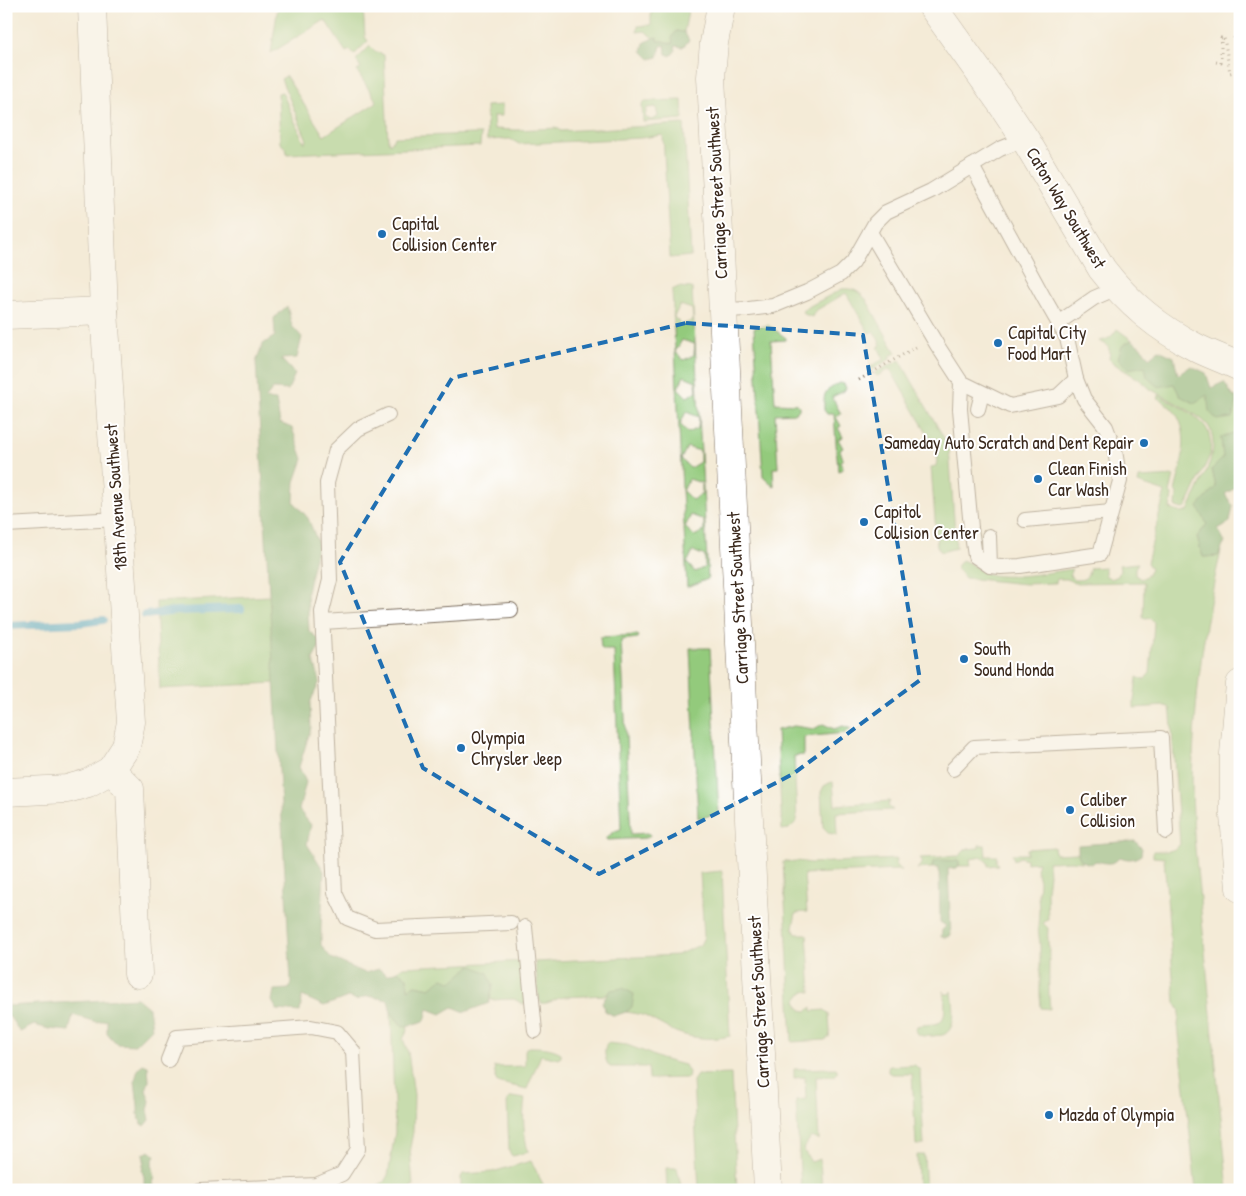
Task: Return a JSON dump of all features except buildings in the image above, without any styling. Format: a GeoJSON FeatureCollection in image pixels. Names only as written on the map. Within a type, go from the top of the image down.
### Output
{"type":"FeatureCollection","features":[{"type":"Feature","properties":{"kind":"street","name":"18th Avenue Southwest"},"geometry":{"type":"LineString","coordinates":[[92,6],[104,311],[131,722],[126,747],[111,770]]}},
{"type":"Feature","properties":{"kind":"street","name":"Carriage Street Southwest"},"geometry":{"type":"LineString","coordinates":[[721,6],[714,43],[711,77],[768,1190]]}},
{"type":"Feature","properties":{"kind":"street","name":"Caton Way Southwest"},"geometry":{"type":"LineString","coordinates":[[932,6],[981,73],[1025,139],[1102,269],[1117,288],[1136,307],[1166,330],[1198,348],[1240,366]]}},
{"type":"Feature","properties":{"kind":"street"},"geometry":{"type":"LineString","coordinates":[[6,315],[104,311]]}},
{"type":"Feature","properties":{"kind":"street"},"geometry":{"type":"LineString","coordinates":[[1240,684],[1234,754],[1234,816],[1240,888]]}},
{"type":"Feature","properties":{"kind":"street"},"geometry":{"type":"LineString","coordinates":[[6,792],[67,789],[88,783],[111,770],[130,789],[138,974]]}},
{"type":"Feature","properties":{"kind":"lane"},"geometry":{"type":"LineString","coordinates":[[723,310],[773,306],[807,292],[841,274],[853,262],[875,223],[886,212],[931,191],[1000,149],[1025,139]]}},
{"type":"Feature","properties":{"kind":"lane"},"geometry":{"type":"LineString","coordinates":[[961,382],[960,409],[975,556],[990,566],[1001,567],[1100,554],[1120,481],[1115,451],[1106,427],[1084,400],[1076,379],[1067,338],[972,166]]}},
{"type":"Feature","properties":{"kind":"lane"},"geometry":{"type":"LineString","coordinates":[[870,232],[961,382],[1010,406],[1058,396],[1076,379]]}},
{"type":"Feature","properties":{"kind":"lane"},"geometry":{"type":"LineString","coordinates":[[1058,323],[1094,298],[1117,288]]}},
{"type":"Feature","properties":{"kind":"lane"},"geometry":{"type":"LineString","coordinates":[[978,409],[982,393]]}},
{"type":"Feature","properties":{"kind":"lane"},"geometry":{"type":"LineString","coordinates":[[388,415],[358,429],[336,450],[327,483],[330,580],[322,612],[335,892],[347,918],[375,929],[511,923]]}},
{"type":"Feature","properties":{"kind":"lane"},"geometry":{"type":"LineString","coordinates":[[1025,520],[1111,512]]}},
{"type":"Feature","properties":{"kind":"lane"},"geometry":{"type":"LineString","coordinates":[[6,525],[118,519]]}},
{"type":"Feature","properties":{"kind":"lane"},"geometry":{"type":"LineString","coordinates":[[989,536],[990,566]]}},
{"type":"Feature","properties":{"kind":"lane"},"geometry":{"type":"LineString","coordinates":[[323,622],[510,610]]}},
{"type":"Feature","properties":{"kind":"lane"},"geometry":{"type":"LineString","coordinates":[[953,769],[974,747],[1161,738],[1166,832]]}},
{"type":"Feature","properties":{"kind":"lane"},"geometry":{"type":"LineString","coordinates":[[525,927],[535,1031]]}},
{"type":"Feature","properties":{"kind":"lane"},"geometry":{"type":"LineString","coordinates":[[168,1060],[177,1037],[311,1027],[337,1032],[353,1051],[358,1148],[342,1174],[316,1185],[200,1190]]}},
{"type":"Feature","properties":{"kind":"path"},"geometry":{"type":"LineString","coordinates":[[1216,62],[1221,63],[1221,38],[1224,37],[1230,73],[1237,70],[1234,37],[1238,35],[1240,44]]}},
{"type":"Feature","properties":{"kind":"path"},"geometry":{"type":"LineString","coordinates":[[859,380],[917,346]]}},
{"type":"Feature","properties":{"kind":"highlighted area"},"geometry":{"type":"Polygon","coordinates":[[[686,323],[863,335],[920,680],[793,774],[599,874],[423,768],[340,562],[452,378],[686,323]]]}},
{"type":"Feature","properties":{"kind":"green space"},"geometry":{"type":"Polygon","coordinates":[[[278,6],[363,6],[365,37],[368,41],[354,55],[350,50],[346,52],[325,20],[271,53],[278,6]]]}},
{"type":"Feature","properties":{"kind":"green space"},"geometry":{"type":"Polygon","coordinates":[[[651,6],[689,7],[684,32],[676,31],[673,44],[657,41],[657,37],[653,38],[645,31],[637,32],[638,26],[651,25],[651,6]]]}},
{"type":"Feature","properties":{"kind":"green space"},"geometry":{"type":"Polygon","coordinates":[[[676,31],[684,32],[689,40],[683,47],[675,46],[676,50],[671,56],[666,54],[665,45],[661,46],[658,57],[650,59],[642,51],[644,43],[657,37],[657,41],[673,44],[672,38],[676,31]]]}},
{"type":"Feature","properties":{"kind":"green space"},"geometry":{"type":"Polygon","coordinates":[[[370,46],[375,51],[384,55],[388,141],[390,144],[395,137],[481,134],[480,146],[287,154],[286,148],[280,143],[278,93],[282,92],[304,142],[307,140],[281,79],[286,76],[324,136],[377,102],[357,71],[361,68],[356,60],[370,46]]]}},
{"type":"Feature","properties":{"kind":"green space"},"geometry":{"type":"Polygon","coordinates":[[[682,100],[683,119],[643,122],[642,104],[645,101],[682,100]],[[656,107],[647,108],[645,117],[651,120],[658,117],[656,107]]]}},
{"type":"Feature","properties":{"kind":"green space"},"geometry":{"type":"Polygon","coordinates":[[[502,105],[502,116],[493,116],[494,129],[558,128],[560,131],[684,124],[691,256],[670,258],[663,135],[641,138],[519,144],[510,139],[487,140],[486,106],[502,105]]]}},
{"type":"Feature","properties":{"kind":"green space"},"geometry":{"type":"Polygon","coordinates":[[[678,287],[692,288],[708,579],[687,587],[675,352],[672,290],[678,287]],[[680,305],[674,317],[682,325],[693,320],[692,309],[680,305]],[[682,340],[675,352],[684,360],[694,355],[695,344],[682,340]],[[684,376],[678,388],[687,397],[697,392],[696,381],[684,376]],[[686,412],[680,424],[688,433],[698,428],[699,417],[686,412]],[[687,447],[681,459],[690,468],[700,462],[700,451],[687,447]],[[689,479],[683,491],[692,500],[702,494],[702,483],[689,479]],[[691,515],[685,527],[694,536],[704,531],[704,520],[691,515]],[[693,551],[687,563],[695,572],[705,567],[705,556],[693,551]]]}},
{"type":"Feature","properties":{"kind":"green space"},"geometry":{"type":"Polygon","coordinates":[[[842,289],[856,291],[866,299],[896,353],[872,370],[871,366],[884,359],[878,347],[881,345],[874,331],[869,333],[846,293],[815,311],[812,317],[802,312],[804,309],[842,289]]]}},
{"type":"Feature","properties":{"kind":"green space"},"geometry":{"type":"Polygon","coordinates":[[[287,306],[292,326],[302,337],[297,358],[281,359],[295,374],[288,390],[273,389],[265,399],[276,400],[280,423],[292,428],[303,459],[295,482],[294,502],[308,518],[318,543],[307,592],[309,631],[322,642],[313,659],[320,681],[310,703],[311,728],[299,767],[306,782],[299,810],[311,825],[307,844],[324,871],[321,945],[331,958],[365,973],[379,969],[387,975],[397,971],[407,977],[408,989],[415,985],[430,988],[443,978],[452,982],[471,965],[488,973],[493,985],[489,1003],[465,1012],[453,1007],[441,1014],[428,1009],[425,1021],[403,1027],[391,1012],[388,1000],[368,996],[356,1000],[348,997],[324,1006],[302,996],[300,1012],[277,1010],[272,1001],[274,990],[289,989],[291,982],[256,362],[263,344],[275,336],[274,318],[287,306]]]}},
{"type":"Feature","properties":{"kind":"green space"},"geometry":{"type":"Polygon","coordinates":[[[768,325],[786,338],[786,340],[771,341],[775,403],[797,404],[799,406],[796,413],[775,414],[778,468],[773,468],[774,486],[763,476],[754,328],[768,325]]]}},
{"type":"Feature","properties":{"kind":"green space"},"geometry":{"type":"Polygon","coordinates":[[[1117,329],[1132,340],[1122,346],[1145,366],[1174,384],[1237,402],[1233,396],[1240,398],[1240,431],[1221,437],[1223,458],[1212,469],[1216,487],[1207,524],[1197,537],[1203,557],[1218,556],[1222,547],[1202,652],[1196,704],[1192,780],[1195,848],[1228,1190],[1196,1190],[1178,1025],[1180,1010],[1175,1003],[1164,858],[1153,857],[1153,851],[1172,850],[1180,844],[1171,715],[1170,708],[1166,706],[1134,708],[1137,677],[1144,680],[1150,673],[1154,623],[1150,618],[1143,618],[1144,582],[1074,583],[1067,579],[1057,579],[1056,583],[1025,584],[965,578],[956,568],[962,560],[986,573],[1004,576],[1072,569],[1070,572],[1071,576],[1074,580],[1078,580],[1088,575],[1090,568],[1105,567],[1105,575],[1111,579],[1118,576],[1119,565],[1138,563],[1135,568],[1135,575],[1141,579],[1148,575],[1151,568],[1147,563],[1165,492],[1138,483],[1139,478],[1174,476],[1170,493],[1172,495],[1170,509],[1182,513],[1188,511],[1208,467],[1213,450],[1213,440],[1209,427],[1199,417],[1150,389],[1146,384],[1109,359],[1110,352],[1107,345],[1099,341],[1110,338],[1117,329]]]}},
{"type":"Feature","properties":{"kind":"green space"},"geometry":{"type":"Polygon","coordinates":[[[1132,340],[1143,349],[1149,358],[1159,350],[1174,357],[1178,375],[1191,366],[1206,373],[1211,388],[1224,382],[1237,402],[1232,418],[1217,420],[1209,411],[1207,395],[1194,403],[1180,396],[1174,384],[1158,387],[1147,377],[1145,366],[1128,369],[1118,358],[1122,346],[1132,340]]]}},
{"type":"Feature","properties":{"kind":"green space"},"geometry":{"type":"Polygon","coordinates":[[[900,360],[949,447],[956,548],[941,552],[937,546],[931,467],[936,466],[938,452],[890,369],[877,376],[874,373],[900,360]]]}},
{"type":"Feature","properties":{"kind":"green space"},"geometry":{"type":"Polygon","coordinates":[[[840,383],[844,384],[846,388],[832,397],[841,414],[836,417],[841,426],[838,428],[843,437],[838,439],[843,448],[840,450],[843,459],[840,461],[843,469],[838,471],[834,414],[827,414],[824,410],[824,404],[827,391],[840,383]]]}},
{"type":"Feature","properties":{"kind":"green space"},"geometry":{"type":"Polygon","coordinates":[[[1159,395],[1195,417],[1206,428],[1210,437],[1210,455],[1186,508],[1182,509],[1176,507],[1177,493],[1175,491],[1184,448],[1182,426],[1171,408],[1158,398],[1159,395]]]}},
{"type":"Feature","properties":{"kind":"green space"},"geometry":{"type":"Polygon","coordinates":[[[1240,431],[1240,465],[1235,467],[1240,471],[1237,487],[1225,494],[1233,506],[1230,522],[1218,529],[1225,542],[1218,556],[1203,557],[1197,537],[1207,524],[1198,507],[1216,487],[1212,469],[1223,458],[1221,437],[1240,431]]]}},
{"type":"Feature","properties":{"kind":"green space"},"geometry":{"type":"Polygon","coordinates":[[[270,596],[275,683],[160,689],[156,602],[270,596]]]}},
{"type":"Feature","properties":{"kind":"green space"},"geometry":{"type":"Polygon","coordinates":[[[639,636],[638,638],[621,640],[631,834],[648,833],[650,835],[646,838],[607,840],[606,838],[621,829],[614,650],[601,648],[600,637],[639,636]]]}},
{"type":"Feature","properties":{"kind":"green space"},"geometry":{"type":"Polygon","coordinates":[[[690,648],[710,648],[719,814],[698,818],[690,648]]]}},
{"type":"Feature","properties":{"kind":"green space"},"geometry":{"type":"Polygon","coordinates":[[[823,724],[834,729],[843,726],[851,729],[845,733],[804,737],[804,755],[794,756],[797,821],[789,829],[782,830],[777,730],[794,726],[814,729],[823,724]]]}},
{"type":"Feature","properties":{"kind":"green space"},"geometry":{"type":"Polygon","coordinates":[[[833,782],[835,805],[890,801],[888,806],[893,810],[836,813],[837,835],[829,833],[823,827],[821,792],[824,786],[833,782]]]}},
{"type":"Feature","properties":{"kind":"green space"},"geometry":{"type":"Polygon","coordinates":[[[1135,841],[1142,848],[1141,855],[1133,859],[1120,857],[1112,863],[1096,861],[1091,864],[1081,860],[1079,855],[1078,845],[1135,841]]]}},
{"type":"Feature","properties":{"kind":"green space"},"geometry":{"type":"Polygon","coordinates":[[[979,845],[985,845],[986,856],[997,856],[996,861],[998,865],[988,866],[983,857],[970,859],[971,866],[959,866],[959,861],[933,862],[932,868],[917,869],[923,862],[920,858],[959,856],[966,849],[979,848],[979,845]]]}},
{"type":"Feature","properties":{"kind":"green space"},"geometry":{"type":"Polygon","coordinates":[[[1054,847],[1055,854],[1078,853],[1083,862],[1048,862],[1048,920],[1043,923],[1048,928],[1050,1009],[1041,1008],[1038,928],[1039,881],[1036,869],[1038,862],[1026,863],[1026,859],[1020,857],[1014,860],[1012,854],[1027,854],[1027,849],[1054,847]]]}},
{"type":"Feature","properties":{"kind":"green space"},"geometry":{"type":"Polygon","coordinates":[[[897,859],[896,866],[901,870],[804,874],[807,912],[796,913],[793,928],[796,934],[807,934],[811,992],[804,991],[796,1001],[801,1010],[807,1011],[812,1007],[812,1011],[825,1010],[829,1014],[830,1032],[829,1037],[825,1040],[792,1042],[783,862],[811,863],[897,859]]]}},
{"type":"Feature","properties":{"kind":"green space"},"geometry":{"type":"Polygon","coordinates":[[[940,860],[959,861],[957,868],[948,869],[951,935],[949,937],[941,937],[942,930],[946,926],[940,922],[939,868],[932,868],[933,862],[940,860]]]}},
{"type":"Feature","properties":{"kind":"green space"},"geometry":{"type":"Polygon","coordinates":[[[722,871],[730,1036],[707,1038],[676,1032],[645,1016],[626,1012],[632,1007],[611,990],[606,995],[564,997],[541,1003],[535,962],[677,955],[700,945],[704,937],[700,873],[722,871]]]}},
{"type":"Feature","properties":{"kind":"green space"},"geometry":{"type":"Polygon","coordinates":[[[524,961],[527,1004],[514,999],[490,1000],[493,985],[452,982],[443,978],[430,988],[416,985],[408,989],[407,977],[397,971],[403,967],[524,961]]]}},
{"type":"Feature","properties":{"kind":"green space"},"geometry":{"type":"Polygon","coordinates":[[[6,973],[8,1006],[137,998],[149,1008],[152,1028],[135,1045],[117,1044],[107,1033],[107,1020],[96,1022],[73,1015],[69,1031],[34,1025],[20,1032],[9,1016],[6,1017],[6,973]]]}},
{"type":"Feature","properties":{"kind":"green space"},"geometry":{"type":"Polygon","coordinates":[[[623,988],[634,994],[632,1007],[626,1012],[614,1016],[605,1011],[602,1002],[611,990],[623,988]]]}},
{"type":"Feature","properties":{"kind":"green space"},"geometry":{"type":"Polygon","coordinates":[[[952,991],[954,1014],[952,1026],[945,1034],[941,1035],[921,1036],[917,1034],[915,1030],[917,1026],[936,1024],[941,1021],[945,1004],[944,994],[950,994],[952,991]]]}},
{"type":"Feature","properties":{"kind":"green space"},"geometry":{"type":"Polygon","coordinates":[[[391,1012],[403,1027],[407,1026],[408,1030],[403,1039],[408,1052],[414,1095],[413,1132],[410,1148],[413,1186],[406,1190],[369,1190],[384,1182],[388,1175],[395,1132],[391,1012]]]}},
{"type":"Feature","properties":{"kind":"green space"},"geometry":{"type":"Polygon","coordinates":[[[607,1043],[627,1045],[661,1059],[684,1065],[689,1072],[688,1078],[649,1079],[648,1067],[610,1067],[605,1056],[607,1043]]]}},
{"type":"Feature","properties":{"kind":"green space"},"geometry":{"type":"Polygon","coordinates":[[[526,1048],[553,1050],[561,1053],[561,1057],[558,1059],[541,1055],[527,1089],[496,1081],[494,1067],[525,1066],[525,1052],[526,1048]]]}},
{"type":"Feature","properties":{"kind":"green space"},"geometry":{"type":"Polygon","coordinates":[[[143,1064],[148,1066],[149,1081],[146,1090],[150,1101],[148,1110],[150,1120],[145,1126],[141,1123],[138,1114],[135,1081],[138,1068],[143,1064]]]}},
{"type":"Feature","properties":{"kind":"green space"},"geometry":{"type":"Polygon","coordinates":[[[915,1065],[920,1070],[924,1145],[916,1145],[912,1074],[891,1074],[888,1072],[889,1066],[915,1065]]]}},
{"type":"Feature","properties":{"kind":"green space"},"geometry":{"type":"Polygon","coordinates":[[[836,1068],[837,1073],[834,1076],[816,1077],[819,1140],[811,1137],[803,1149],[811,1162],[820,1159],[822,1190],[801,1190],[796,1100],[806,1099],[805,1077],[794,1078],[794,1069],[836,1068]]]}},
{"type":"Feature","properties":{"kind":"green space"},"geometry":{"type":"Polygon","coordinates":[[[731,1074],[737,1190],[699,1190],[693,1081],[697,1075],[731,1074]]]}},
{"type":"Feature","properties":{"kind":"green space"},"geometry":{"type":"Polygon","coordinates":[[[512,1097],[525,1099],[524,1126],[528,1152],[513,1156],[509,1151],[507,1101],[512,1097]]]}},
{"type":"Feature","properties":{"kind":"green space"},"geometry":{"type":"Polygon","coordinates":[[[150,1151],[155,1155],[152,1163],[155,1190],[144,1190],[143,1154],[150,1151]]]}},
{"type":"Feature","properties":{"kind":"green space"},"geometry":{"type":"Polygon","coordinates":[[[917,1155],[924,1155],[926,1190],[918,1190],[917,1155]]]}},
{"type":"Feature","properties":{"kind":"green space"},"geometry":{"type":"Polygon","coordinates":[[[531,1161],[546,1190],[532,1190],[532,1187],[461,1190],[461,1177],[463,1174],[492,1172],[531,1161]]]}},
{"type":"Feature","properties":{"kind":"green space"},"geometry":{"type":"Polygon","coordinates":[[[666,1168],[677,1168],[682,1190],[667,1190],[666,1168]]]}},
{"type":"Feature","properties":{"kind":"waterway"},"geometry":{"type":"LineString","coordinates":[[145,615],[177,611],[241,609]]}},
{"type":"Feature","properties":{"kind":"waterway"},"geometry":{"type":"LineString","coordinates":[[6,626],[80,623],[103,620]]}},
{"type":"Feature","properties":{"kind":"place","name":"Capital Collision Center"},"geometry":{"type":"Point","coordinates":[382,234]}},
{"type":"Feature","properties":{"kind":"place","name":"Capital City Food Mart"},"geometry":{"type":"Point","coordinates":[998,343]}},
{"type":"Feature","properties":{"kind":"place","name":"Sameday Auto Scratch and Dent Repair"},"geometry":{"type":"Point","coordinates":[1144,443]}},
{"type":"Feature","properties":{"kind":"place","name":"Clean Finish Car Wash"},"geometry":{"type":"Point","coordinates":[1038,479]}},
{"type":"Feature","properties":{"kind":"place","name":"Capitol Collision Center"},"geometry":{"type":"Point","coordinates":[864,522]}},
{"type":"Feature","properties":{"kind":"place","name":"South Sound Honda"},"geometry":{"type":"Point","coordinates":[964,659]}},
{"type":"Feature","properties":{"kind":"place","name":"Olympia Chrysler Jeep"},"geometry":{"type":"Point","coordinates":[461,748]}},
{"type":"Feature","properties":{"kind":"place","name":"Caliber Collision"},"geometry":{"type":"Point","coordinates":[1070,810]}},
{"type":"Feature","properties":{"kind":"place","name":"Mazda of Olympia"},"geometry":{"type":"Point","coordinates":[1049,1115]}}]}
